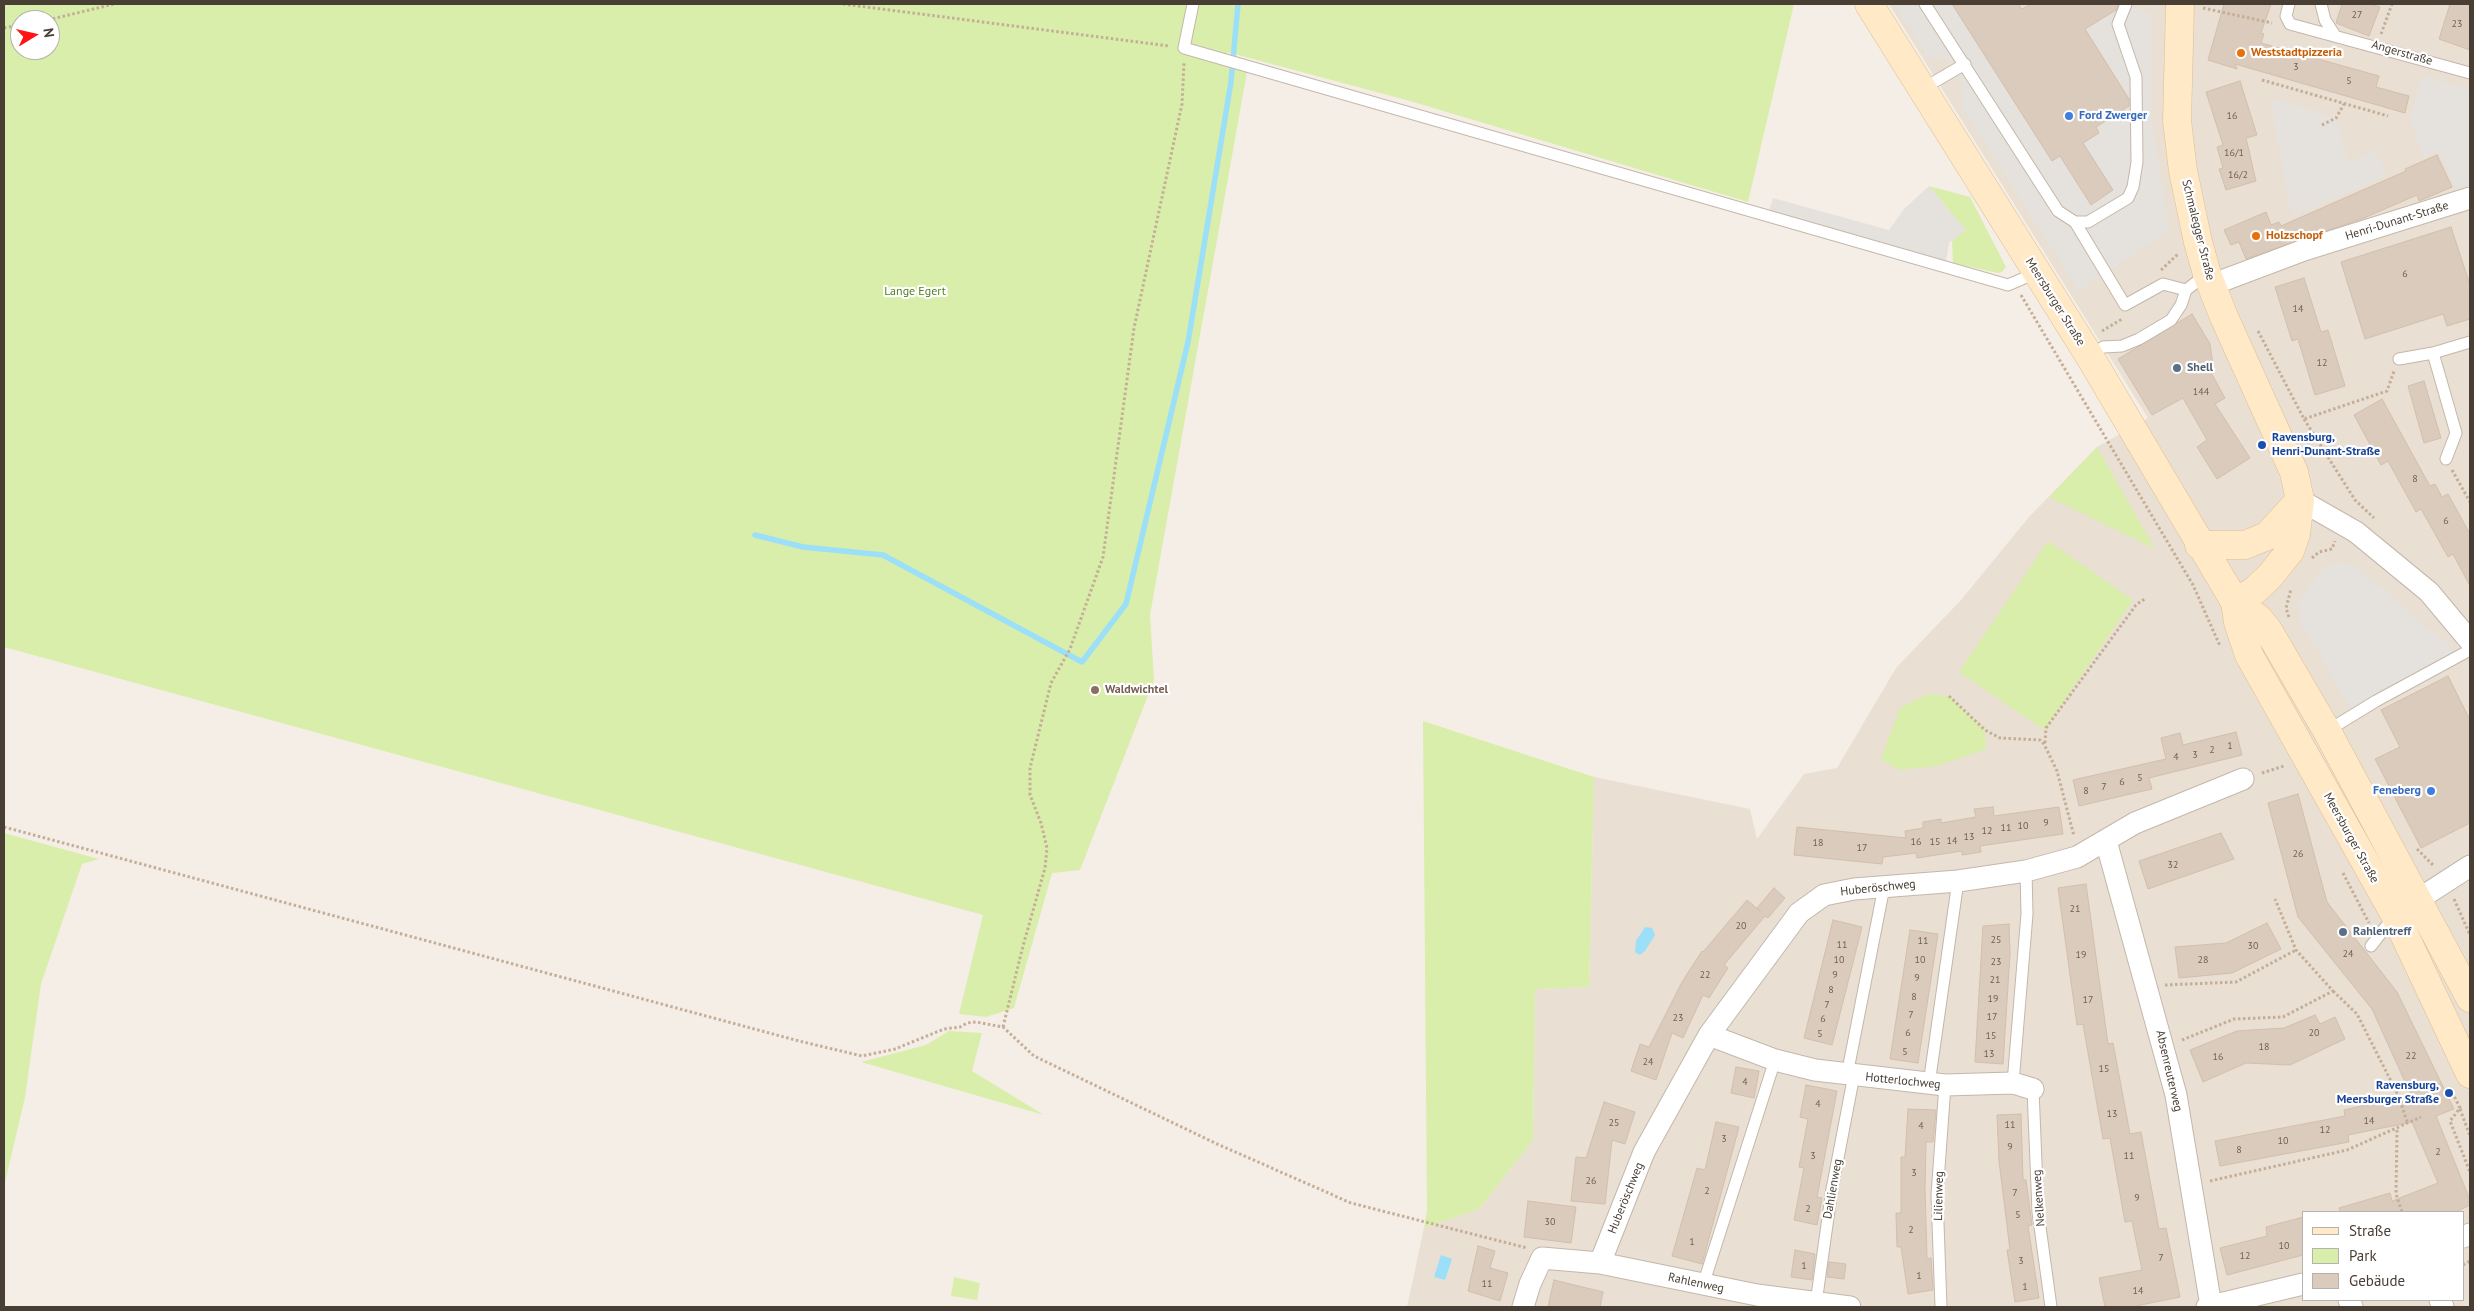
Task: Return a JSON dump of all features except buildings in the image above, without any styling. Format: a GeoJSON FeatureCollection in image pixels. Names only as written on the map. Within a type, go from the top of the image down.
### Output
{"type":"FeatureCollection","features":[{"type":"Feature","properties":{"kind":"street","name":"Meersburger Straße"},"geometry":{"type":"LineString","coordinates":[[1869,4],[1922,89],[2025,278],[2090,357],[2235,602],[2238,622],[2249,655],[2395,915],[2459,1079]]}},
{"type":"Feature","properties":{"kind":"street","name":"Schmalegger Straße"},"geometry":{"type":"LineString","coordinates":[[2189,5],[2176,73],[2177,121],[2201,283],[2286,453],[2294,472],[2300,500],[2296,534],[2290,551],[2270,576],[2254,591],[2235,602]]}},
{"type":"Feature","properties":{"kind":"street","name":"Henri-Dunant-Straße"},"geometry":{"type":"LineString","coordinates":[[2201,283],[2470,198]]}},
{"type":"Feature","properties":{"kind":"street"},"geometry":{"type":"LineString","coordinates":[[2200,545],[2245,545],[2267,536],[2300,500],[2356,532],[2428,592],[2470,640]]}},
{"type":"Feature","properties":{"kind":"street","name":"Meersburger Straße"},"geometry":{"type":"LineString","coordinates":[[2235,602],[2258,618],[2268,630],[2419,900],[2470,998]]}},
{"type":"Feature","properties":{"kind":"street","name":"Huberöschweg"},"geometry":{"type":"LineString","coordinates":[[1600,1263],[1644,1152],[1709,1035],[1799,912],[1824,895],[1884,886],[1958,881],[2026,871],[2080,856],[2134,823],[2243,779]]}},
{"type":"Feature","properties":{"kind":"street","name":"Absenreuterweg"},"geometry":{"type":"LineString","coordinates":[[2106,841],[2176,1095],[2209,1307]]}},
{"type":"Feature","properties":{"kind":"street"},"geometry":{"type":"LineString","coordinates":[[2395,915],[2470,866]]}},
{"type":"Feature","properties":{"kind":"street","name":"Hotterlochweg"},"geometry":{"type":"LineString","coordinates":[[1709,1035],[1775,1060],[1815,1070],[1937,1084],[2023,1086]]}},
{"type":"Feature","properties":{"kind":"street"},"geometry":{"type":"LineString","coordinates":[[1523,1307],[1530,1284],[1542,1258]]}},
{"type":"Feature","properties":{"kind":"street","name":"Rahlenweg"},"geometry":{"type":"LineString","coordinates":[[1542,1258],[1600,1263],[1703,1285],[1756,1301],[1816,1302],[1850,1307]]}},
{"type":"Feature","properties":{"kind":"street"},"geometry":{"type":"LineString","coordinates":[[2209,1307],[2302,1284]]}},
{"type":"Feature","properties":{"kind":"lane"},"geometry":{"type":"LineString","coordinates":[[1193,4],[1184,48],[2008,285],[2025,278]]}},
{"type":"Feature","properties":{"kind":"lane"},"geometry":{"type":"LineString","coordinates":[[1925,4],[2058,211],[2075,222],[2125,305],[2163,284],[2201,283]]}},
{"type":"Feature","properties":{"kind":"lane"},"geometry":{"type":"LineString","coordinates":[[2075,222],[2088,222],[2128,198],[2134,187],[2137,162],[2136,77],[2118,24],[2126,4]]}},
{"type":"Feature","properties":{"kind":"lane"},"geometry":{"type":"LineString","coordinates":[[2286,16],[2289,4]]}},
{"type":"Feature","properties":{"kind":"lane"},"geometry":{"type":"LineString","coordinates":[[2321,4],[2325,20],[2334,34]]}},
{"type":"Feature","properties":{"kind":"lane","name":"Angerstraße"},"geometry":{"type":"LineString","coordinates":[[2286,16],[2290,24],[2334,34],[2470,72]]}},
{"type":"Feature","properties":{"kind":"lane"},"geometry":{"type":"LineString","coordinates":[[1922,89],[1965,64]]}},
{"type":"Feature","properties":{"kind":"lane"},"geometry":{"type":"LineString","coordinates":[[2090,357],[2103,347],[2122,346],[2139,339],[2171,320],[2201,283]]}},
{"type":"Feature","properties":{"kind":"lane"},"geometry":{"type":"LineString","coordinates":[[2399,359],[2432,353],[2470,342]]}},
{"type":"Feature","properties":{"kind":"lane"},"geometry":{"type":"LineString","coordinates":[[2432,353],[2456,433],[2446,459]]}},
{"type":"Feature","properties":{"kind":"lane"},"geometry":{"type":"LineString","coordinates":[[2326,732],[2376,701],[2470,650]]}},
{"type":"Feature","properties":{"kind":"lane","name":"Nelkenweg"},"geometry":{"type":"LineString","coordinates":[[2026,871],[2027,914],[2023,1086],[2051,1307]]}},
{"type":"Feature","properties":{"kind":"lane","name":"Lilienweg"},"geometry":{"type":"LineString","coordinates":[[1941,1307],[1937,1084],[1958,881]]}},
{"type":"Feature","properties":{"kind":"lane","name":"Dahlienweg"},"geometry":{"type":"LineString","coordinates":[[1816,1302],[1850,1075],[1884,886]]}},
{"type":"Feature","properties":{"kind":"lane"},"geometry":{"type":"LineString","coordinates":[[2371,946],[2395,915]]}},
{"type":"Feature","properties":{"kind":"lane"},"geometry":{"type":"LineString","coordinates":[[1703,1285],[1775,1060]]}},
{"type":"Feature","properties":{"kind":"path"},"geometry":{"type":"LineString","coordinates":[[60,17],[114,4]]}},
{"type":"Feature","properties":{"kind":"path"},"geometry":{"type":"LineString","coordinates":[[843,4],[1184,48],[1182,104],[1134,328],[1104,557],[1070,648],[1051,682],[1030,768],[1030,795],[1041,823],[1047,848],[1045,868],[1022,946],[1003,1027]]}},
{"type":"Feature","properties":{"kind":"path"},"geometry":{"type":"LineString","coordinates":[[2377,46],[2392,4]]}},
{"type":"Feature","properties":{"kind":"path"},"geometry":{"type":"LineString","coordinates":[[2189,5],[2274,24],[2286,16]]}},
{"type":"Feature","properties":{"kind":"path"},"geometry":{"type":"LineString","coordinates":[[2262,80],[2388,116]]}},
{"type":"Feature","properties":{"kind":"path"},"geometry":{"type":"LineString","coordinates":[[2322,125],[2336,118],[2344,104]]}},
{"type":"Feature","properties":{"kind":"path"},"geometry":{"type":"LineString","coordinates":[[2025,278],[2193,585]]}},
{"type":"Feature","properties":{"kind":"path"},"geometry":{"type":"LineString","coordinates":[[2255,326],[2304,419],[2354,500],[2376,521]]}},
{"type":"Feature","properties":{"kind":"path"},"geometry":{"type":"LineString","coordinates":[[2304,419],[2387,391],[2399,359]]}},
{"type":"Feature","properties":{"kind":"path"},"geometry":{"type":"LineString","coordinates":[[2446,459],[2470,502]]}},
{"type":"Feature","properties":{"kind":"path"},"geometry":{"type":"LineString","coordinates":[[2310,560],[2319,552],[2332,549]]}},
{"type":"Feature","properties":{"kind":"path"},"geometry":{"type":"LineString","coordinates":[[2044,744],[2046,728],[2136,605],[2146,598]]}},
{"type":"Feature","properties":{"kind":"path"},"geometry":{"type":"LineString","coordinates":[[1950,696],[1985,730],[2000,738],[2040,740],[2044,744],[2057,771],[2080,856]]}},
{"type":"Feature","properties":{"kind":"path"},"geometry":{"type":"LineString","coordinates":[[2243,779],[2285,765]]}},
{"type":"Feature","properties":{"kind":"path"},"geometry":{"type":"LineString","coordinates":[[4,827],[862,1056],[895,1050],[944,1029],[960,1027],[967,1023],[1003,1027],[1034,1056],[1215,1143],[1351,1203],[1526,1247],[1542,1258]]}},
{"type":"Feature","properties":{"kind":"path"},"geometry":{"type":"LineString","coordinates":[[2275,900],[2296,950],[2333,992],[2356,1014],[2398,1096],[2408,1124]]}},
{"type":"Feature","properties":{"kind":"path"},"geometry":{"type":"LineString","coordinates":[[2147,986],[2236,982],[2296,950]]}},
{"type":"Feature","properties":{"kind":"path"},"geometry":{"type":"LineString","coordinates":[[2164,1047],[2234,1019],[2283,1017],[2333,992]]}},
{"type":"Feature","properties":{"kind":"path"},"geometry":{"type":"LineString","coordinates":[[2459,1079],[2456,1101],[2470,1136]]}},
{"type":"Feature","properties":{"kind":"path"},"geometry":{"type":"LineString","coordinates":[[2451,1104],[2456,1101]]}},
{"type":"Feature","properties":{"kind":"path"},"geometry":{"type":"LineString","coordinates":[[2460,1108],[2450,1121],[2470,1172]]}},
{"type":"Feature","properties":{"kind":"path"},"geometry":{"type":"LineString","coordinates":[[2190,1185],[2347,1150],[2397,1130],[2421,1117]]}},
{"type":"Feature","properties":{"kind":"path"},"geometry":{"type":"LineString","coordinates":[[2397,1130],[2396,1194],[2402,1211]]}},
{"type":"Feature","properties":{"kind":"shaded area"},"geometry":{"type":"Polygon","coordinates":[[[1889,4],[2470,4],[2470,1307],[1407,1307],[1424,1228],[1479,1209],[1533,1140],[1535,989],[1589,987],[1594,777],[1750,809],[1757,839],[1804,774],[1837,768],[1896,668],[1961,600],[2029,517],[2097,447],[2148,418],[1889,4]]]}},
{"type":"Feature","properties":{"kind":"shaded area"},"geometry":{"type":"Polygon","coordinates":[[[1894,4],[1952,4],[2052,161],[2060,156],[2091,204],[2113,190],[2083,143],[2099,133],[2096,127],[2132,104],[2085,29],[2111,13],[2106,4],[2127,4],[2152,15],[2152,122],[2169,231],[2079,291],[1962,108],[1962,83],[1947,59],[1929,58],[1894,4]]]}},
{"type":"Feature","properties":{"kind":"shaded area"},"geometry":{"type":"Polygon","coordinates":[[[2422,76],[2470,90],[2470,188],[2458,193],[2439,151],[2423,158],[2410,120],[2422,76]]]}},
{"type":"Feature","properties":{"kind":"shaded area"},"geometry":{"type":"Polygon","coordinates":[[[2270,98],[2336,118],[2349,163],[2376,151],[2387,176],[2292,216],[2270,98]]]}},
{"type":"Feature","properties":{"kind":"shaded area"},"geometry":{"type":"Polygon","coordinates":[[[1929,186],[1966,230],[1949,243],[1945,267],[1767,217],[1773,198],[1889,230],[1904,209],[1929,186]]]}},
{"type":"Feature","properties":{"kind":"shaded area"},"geometry":{"type":"Polygon","coordinates":[[[2340,562],[2362,571],[2465,660],[2357,719],[2303,626],[2298,603],[2322,569],[2340,562]]]}},
{"type":"Feature","properties":{"kind":"green space","name":"Lange Egert"},"geometry":{"type":"Polygon","coordinates":[[[4,4],[1794,4],[1748,202],[1410,101],[1227,52],[1247,72],[1150,615],[1154,680],[1080,870],[1052,873],[1014,1008],[986,1017],[959,1014],[983,915],[4,647],[4,4]]]}},
{"type":"Feature","properties":{"kind":"green space"},"geometry":{"type":"Polygon","coordinates":[[[1929,186],[1970,197],[2006,267],[2002,272],[1998,273],[1953,263],[1952,240],[1965,230],[1929,186]]]}},
{"type":"Feature","properties":{"kind":"green space"},"geometry":{"type":"Polygon","coordinates":[[[2097,447],[2155,549],[2049,497],[2097,447]]]}},
{"type":"Feature","properties":{"kind":"green space"},"geometry":{"type":"Polygon","coordinates":[[[2048,541],[2133,600],[2044,730],[1959,672],[2048,541]]]}},
{"type":"Feature","properties":{"kind":"green space"},"geometry":{"type":"Polygon","coordinates":[[[1928,694],[1949,696],[1985,730],[1986,749],[1937,766],[1899,770],[1881,759],[1900,708],[1928,694]]]}},
{"type":"Feature","properties":{"kind":"green space"},"geometry":{"type":"Polygon","coordinates":[[[1423,721],[1594,777],[1589,987],[1535,989],[1533,1140],[1479,1209],[1424,1228],[1427,1211],[1423,721]]]}},
{"type":"Feature","properties":{"kind":"green space"},"geometry":{"type":"Polygon","coordinates":[[[4,833],[99,859],[82,864],[41,984],[25,1097],[4,1187],[4,833]]]}},
{"type":"Feature","properties":{"kind":"green space"},"geometry":{"type":"Polygon","coordinates":[[[949,1031],[982,1033],[972,1071],[1044,1115],[861,1062],[926,1045],[949,1031]]]}},
{"type":"Feature","properties":{"kind":"green space"},"geometry":{"type":"Polygon","coordinates":[[[954,1277],[980,1283],[977,1300],[951,1296],[954,1277]]]}},
{"type":"Feature","properties":{"kind":"water"},"geometry":{"type":"Polygon","coordinates":[[[1645,927],[1652,928],[1655,935],[1645,951],[1640,955],[1635,952],[1636,941],[1645,927]]]}},
{"type":"Feature","properties":{"kind":"water"},"geometry":{"type":"Polygon","coordinates":[[[1441,1255],[1452,1259],[1445,1280],[1434,1277],[1441,1255]]]}},
{"type":"Feature","properties":{"kind":"waterway"},"geometry":{"type":"LineString","coordinates":[[755,535],[803,547],[883,555],[1082,662],[1126,604],[1188,342],[1231,82],[1238,4]]}},
{"type":"Feature","properties":{"kind":"place","name":"Weststadtpizzeria"},"geometry":{"type":"Point","coordinates":[2241,53]}},
{"type":"Feature","properties":{"kind":"place","name":"Ford Zwerger"},"geometry":{"type":"Point","coordinates":[2069,116]}},
{"type":"Feature","properties":{"kind":"place","name":"Holzschopf"},"geometry":{"type":"Point","coordinates":[2256,236]}},
{"type":"Feature","properties":{"kind":"place","name":"Shell"},"geometry":{"type":"Point","coordinates":[2177,368]}},
{"type":"Feature","properties":{"kind":"place","name":"Ravensburg, Henri-Dunant-Straße"},"geometry":{"type":"Point","coordinates":[2262,445]}},
{"type":"Feature","properties":{"kind":"place","name":"Waldwichtel"},"geometry":{"type":"Point","coordinates":[1095,690]}},
{"type":"Feature","properties":{"kind":"place","name":"Feneberg"},"geometry":{"type":"Point","coordinates":[2431,791]}},
{"type":"Feature","properties":{"kind":"place","name":"Rahlentreff"},"geometry":{"type":"Point","coordinates":[2343,932]}},
{"type":"Feature","properties":{"kind":"place","name":"Ravensburg, Meersburger Straße"},"geometry":{"type":"Point","coordinates":[2449,1093]}}]}
